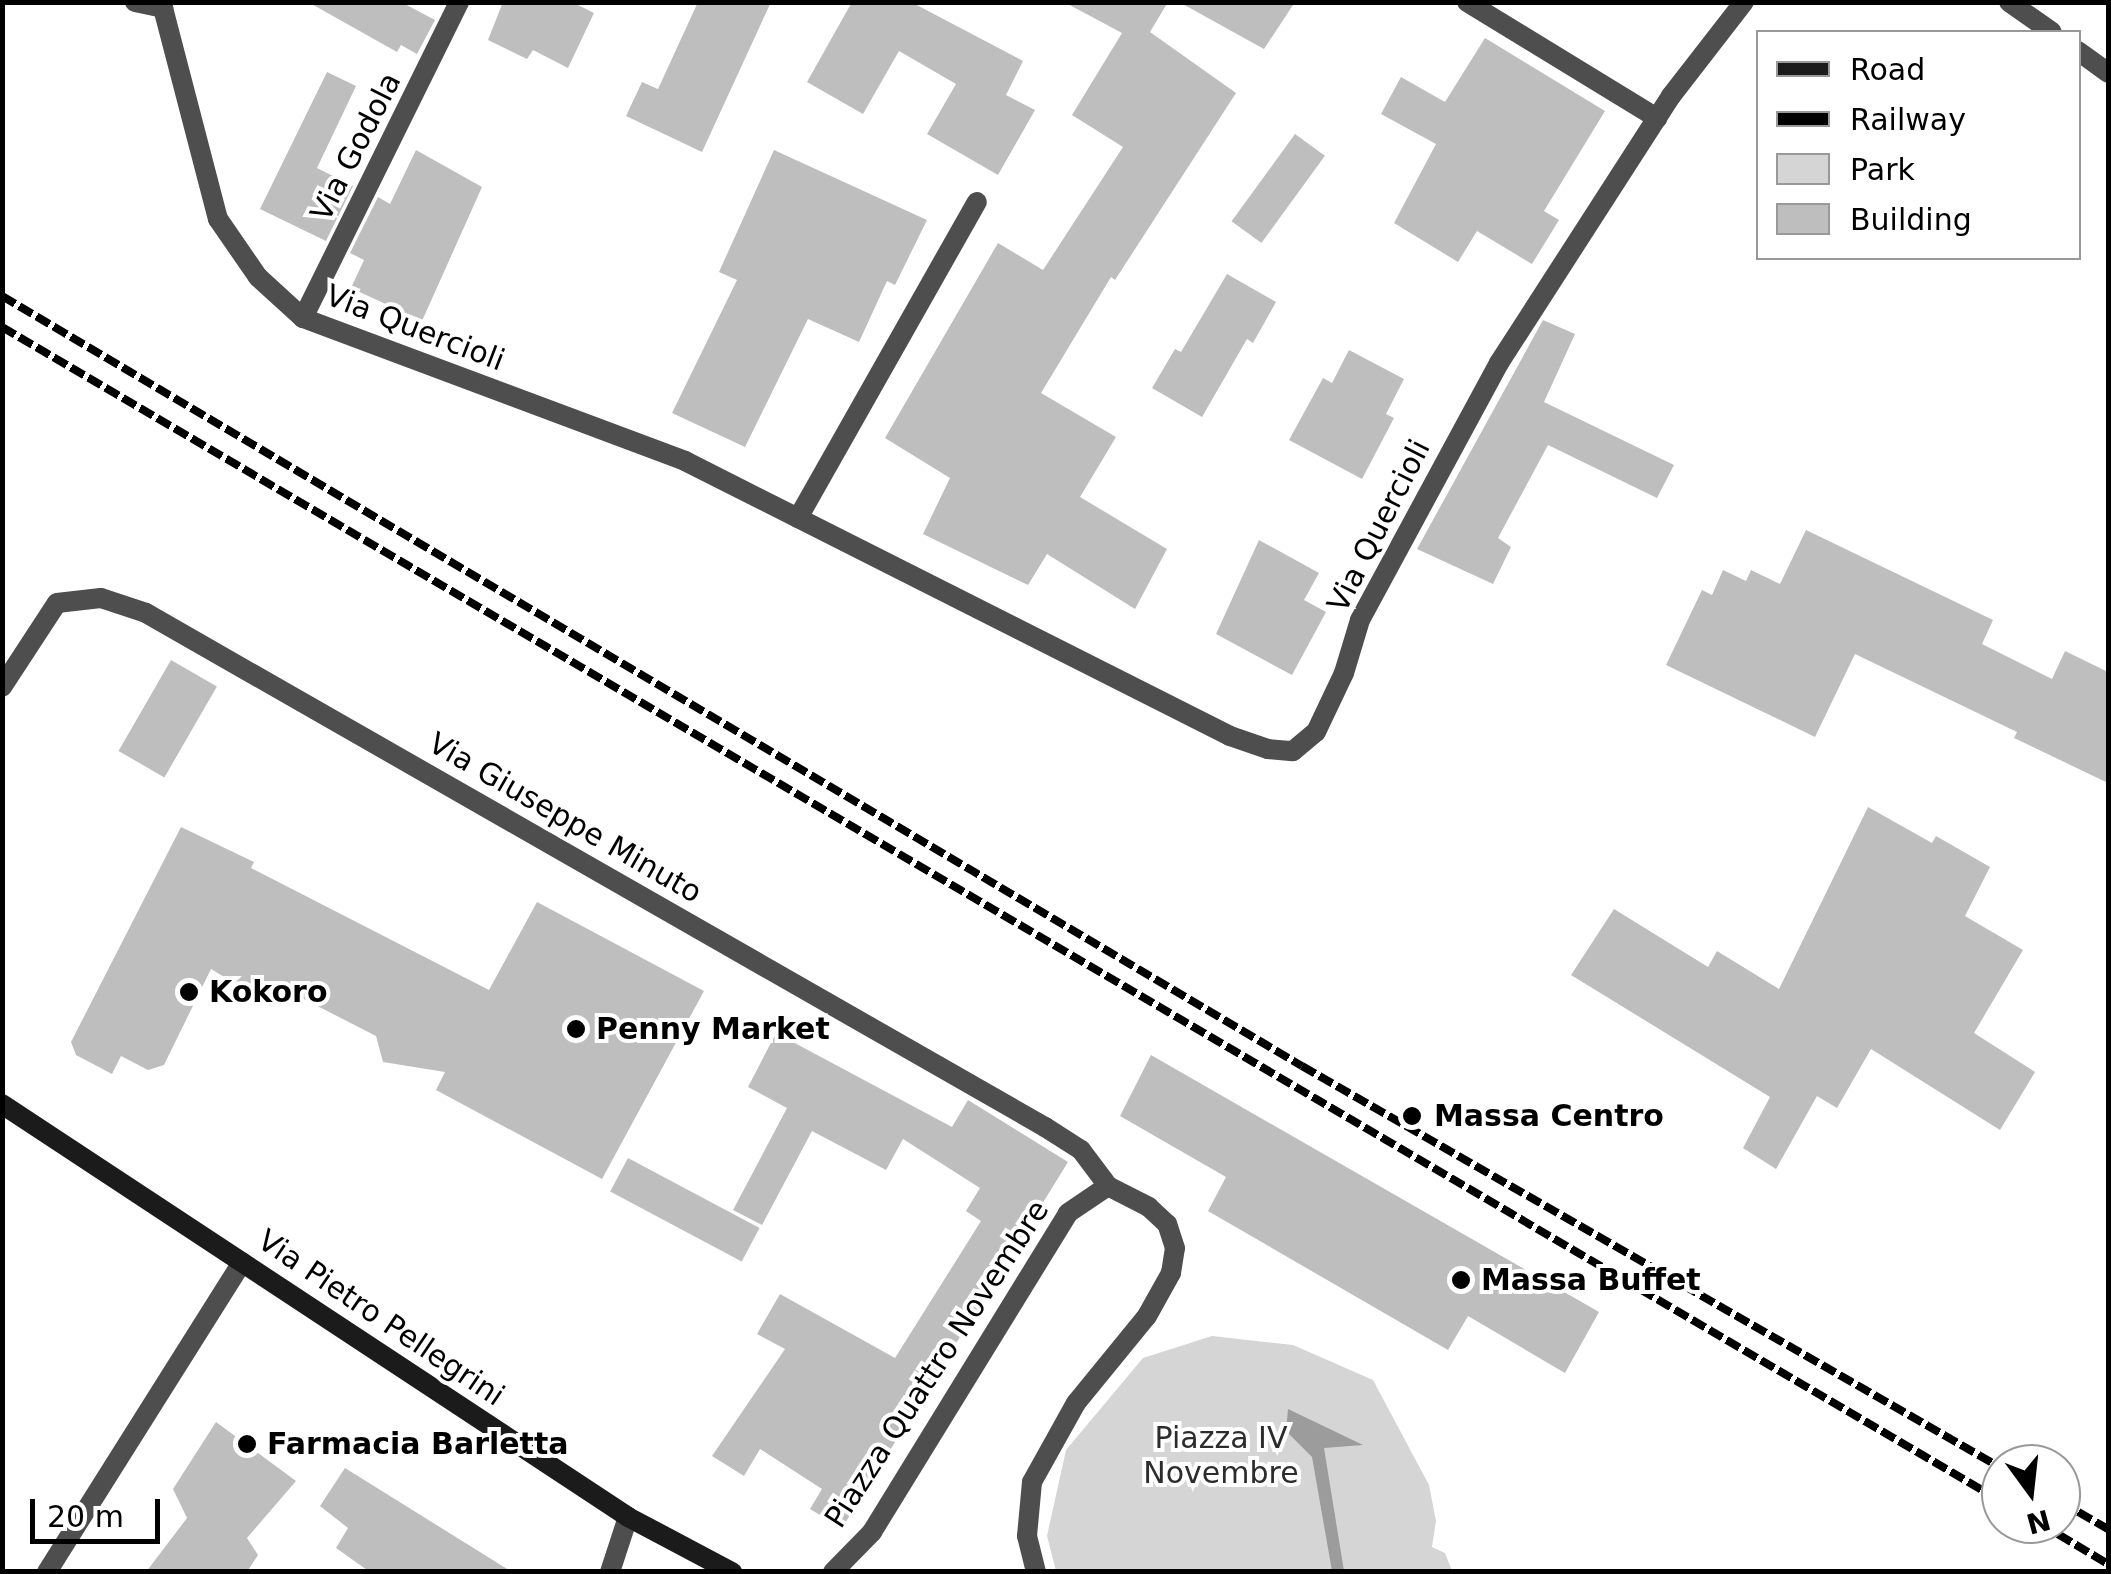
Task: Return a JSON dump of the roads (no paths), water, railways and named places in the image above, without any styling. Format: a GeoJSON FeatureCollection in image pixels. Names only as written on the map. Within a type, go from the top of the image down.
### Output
{"type":"FeatureCollection","features":[{"type":"Feature","properties":{"kind":"main road","name":"Via Pietro Pellegrini"},"geometry":{"type":"LineString","coordinates":[[2,1104],[628,1517],[732,1572]]}},
{"type":"Feature","properties":{"kind":"street","name":"Via Quercioli"},"geometry":{"type":"LineString","coordinates":[[135,2],[165,8],[218,219],[258,277],[304,318],[684,461],[1230,736],[1268,750],[1293,751],[1316,732],[1344,673],[1360,620],[1499,363],[1657,118],[1744,2]]}},
{"type":"Feature","properties":{"kind":"street","name":"Via Godola"},"geometry":{"type":"LineString","coordinates":[[304,318],[459,2]]}},
{"type":"Feature","properties":{"kind":"street"},"geometry":{"type":"LineString","coordinates":[[1468,2],[1657,118]]}},
{"type":"Feature","properties":{"kind":"street"},"geometry":{"type":"LineString","coordinates":[[2009,2],[2049,30]]}},
{"type":"Feature","properties":{"kind":"street"},"geometry":{"type":"LineString","coordinates":[[2081,54],[2108,72]]}},
{"type":"Feature","properties":{"kind":"street"},"geometry":{"type":"LineString","coordinates":[[798,518],[977,202]]}},
{"type":"Feature","properties":{"kind":"street","name":"Via Giuseppe Minuto"},"geometry":{"type":"LineString","coordinates":[[2,687],[56,604],[101,598],[146,613],[1045,1127],[1081,1150],[1108,1186]]}},
{"type":"Feature","properties":{"kind":"street"},"geometry":{"type":"LineString","coordinates":[[1036,1572],[1028,1536],[1032,1482],[1076,1403],[1147,1316],[1171,1273],[1174,1248],[1166,1224],[1150,1207],[1108,1186]]}},
{"type":"Feature","properties":{"kind":"street","name":"Piazza Quattro Novembre"},"geometry":{"type":"LineString","coordinates":[[834,1572],[872,1532],[1068,1213],[1108,1186]]}},
{"type":"Feature","properties":{"kind":"street"},"geometry":{"type":"LineString","coordinates":[[47,1572],[242,1262]]}},
{"type":"Feature","properties":{"kind":"street"},"geometry":{"type":"LineString","coordinates":[[610,1572],[628,1517]]}},
{"type":"Feature","properties":{"kind":"railway"},"geometry":{"type":"LineString","coordinates":[[2,296],[1302,1066],[1981,1456]]}},
{"type":"Feature","properties":{"kind":"railway"},"geometry":{"type":"LineString","coordinates":[[2,327],[1981,1489]]}},
{"type":"Feature","properties":{"kind":"railway"},"geometry":{"type":"LineString","coordinates":[[2081,1513],[2108,1529]]}},
{"type":"Feature","properties":{"kind":"railway"},"geometry":{"type":"LineString","coordinates":[[2074,1544],[2108,1564]]}},
{"type":"Feature","properties":{"kind":"place","name":"Kokoro"},"geometry":{"type":"Point","coordinates":[189,992]}},
{"type":"Feature","properties":{"kind":"place","name":"Penny Market"},"geometry":{"type":"Point","coordinates":[576,1029]}},
{"type":"Feature","properties":{"kind":"place","name":"Massa Centro"},"geometry":{"type":"Point","coordinates":[1412,1116]}},
{"type":"Feature","properties":{"kind":"place","name":"Massa Buffet"},"geometry":{"type":"Point","coordinates":[1461,1280]}},
{"type":"Feature","properties":{"kind":"place","name":"Farmacia Barletta"},"geometry":{"type":"Point","coordinates":[247,1444]}},
{"type":"Feature","properties":{"kind":"park label","name":"Piazza IV Novembre"},"geometry":{"type":"Point","coordinates":[1221,1455]}}]}
